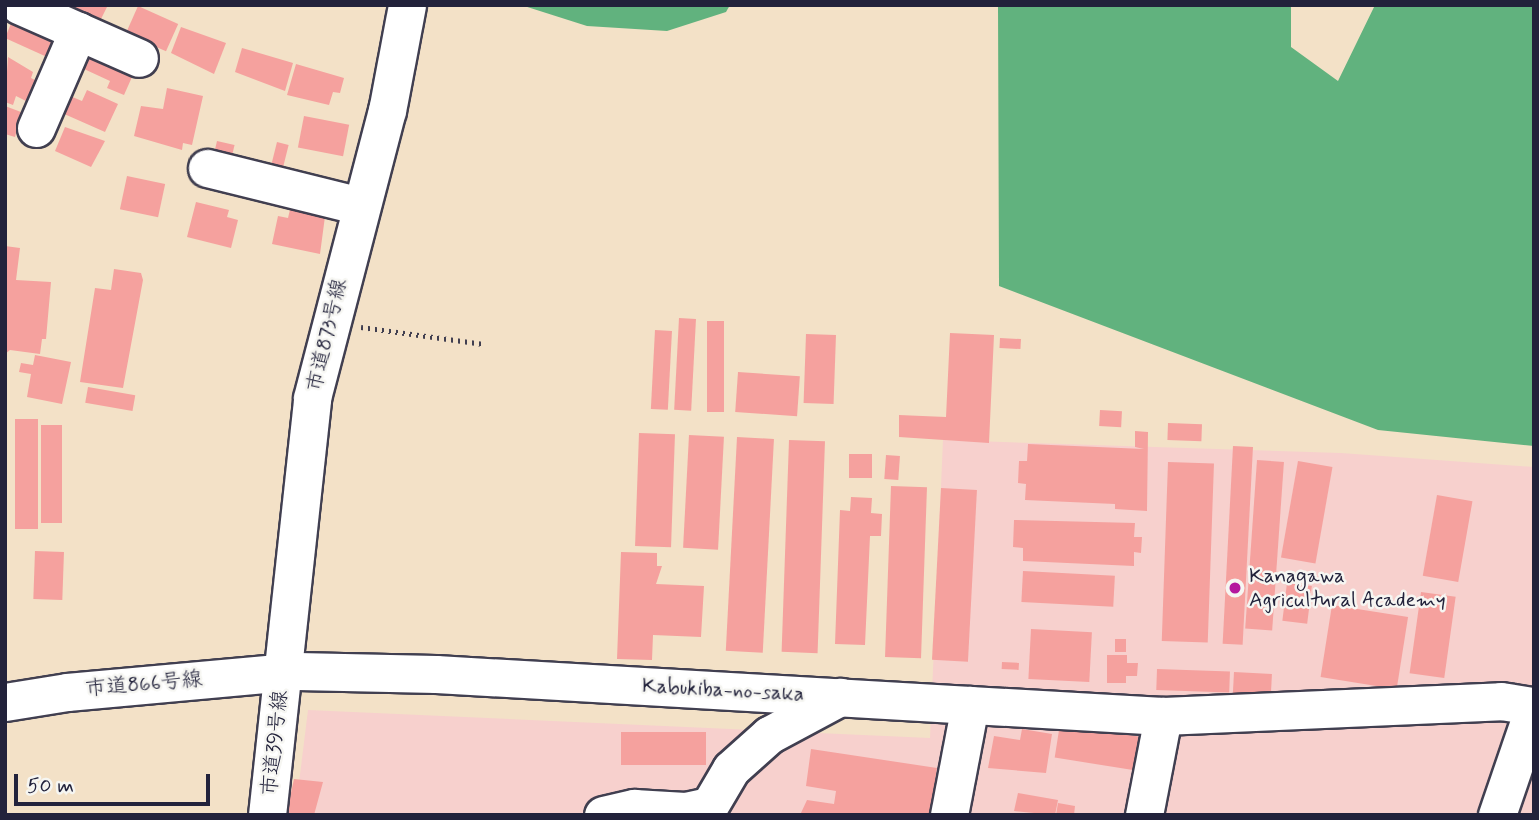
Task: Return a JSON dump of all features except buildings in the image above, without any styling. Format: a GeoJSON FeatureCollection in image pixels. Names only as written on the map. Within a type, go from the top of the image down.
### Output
{"type":"FeatureCollection","features":[{"type":"Feature","properties":{"kind":"street"},"geometry":{"type":"LineString","coordinates":[[19,5],[139,58]]}},
{"type":"Feature","properties":{"kind":"street","name":"市道873号線"},"geometry":{"type":"LineString","coordinates":[[283,671],[299,486],[329,321],[387,111],[407,5]]}},
{"type":"Feature","properties":{"kind":"street"},"geometry":{"type":"LineString","coordinates":[[36,128],[78,31]]}},
{"type":"Feature","properties":{"kind":"street"},"geometry":{"type":"LineString","coordinates":[[207,168],[360,205]]}},
{"type":"Feature","properties":{"kind":"street","name":"Kabukiba-no-saka"},"geometry":{"type":"LineString","coordinates":[[283,671],[436,674],[1163,716],[1501,701],[1534,706]]}},
{"type":"Feature","properties":{"kind":"street","name":"市道866号線"},"geometry":{"type":"LineString","coordinates":[[5,702],[67,692],[283,671]]}},
{"type":"Feature","properties":{"kind":"street","name":"市道39号線"},"geometry":{"type":"LineString","coordinates":[[267,815],[283,671]]}},
{"type":"Feature","properties":{"kind":"street"},"geometry":{"type":"LineString","coordinates":[[603,815],[634,808],[704,811],[731,769],[769,735],[840,697]]}},
{"type":"Feature","properties":{"kind":"street"},"geometry":{"type":"LineString","coordinates":[[949,815],[970,705]]}},
{"type":"Feature","properties":{"kind":"street"},"geometry":{"type":"LineString","coordinates":[[1497,815],[1534,706]]}},
{"type":"Feature","properties":{"kind":"street"},"geometry":{"type":"LineString","coordinates":[[1144,815],[1163,716]]}},
{"type":"Feature","properties":{"kind":"path"},"geometry":{"type":"LineString","coordinates":[[329,321],[484,345]]}},
{"type":"Feature","properties":{"kind":"shaded area","name":"Kanagawa Agricultural Academy"},"geometry":{"type":"Polygon","coordinates":[[[943,440],[1341,453],[1534,467],[1534,815],[295,815],[308,710],[930,738],[943,440]]]}},
{"type":"Feature","properties":{"kind":"green space"},"geometry":{"type":"Polygon","coordinates":[[[521,5],[730,5],[726,12],[667,31],[587,26],[521,5]]]}},
{"type":"Feature","properties":{"kind":"green space"},"geometry":{"type":"Polygon","coordinates":[[[998,5],[1291,5],[1291,47],[1338,81],[1375,5],[1534,5],[1534,446],[1378,430],[999,286],[998,5]]]}},
{"type":"Feature","properties":{"kind":"place","name":"Kanagawa Agricultural Academy"},"geometry":{"type":"Point","coordinates":[1235,588]}}]}
